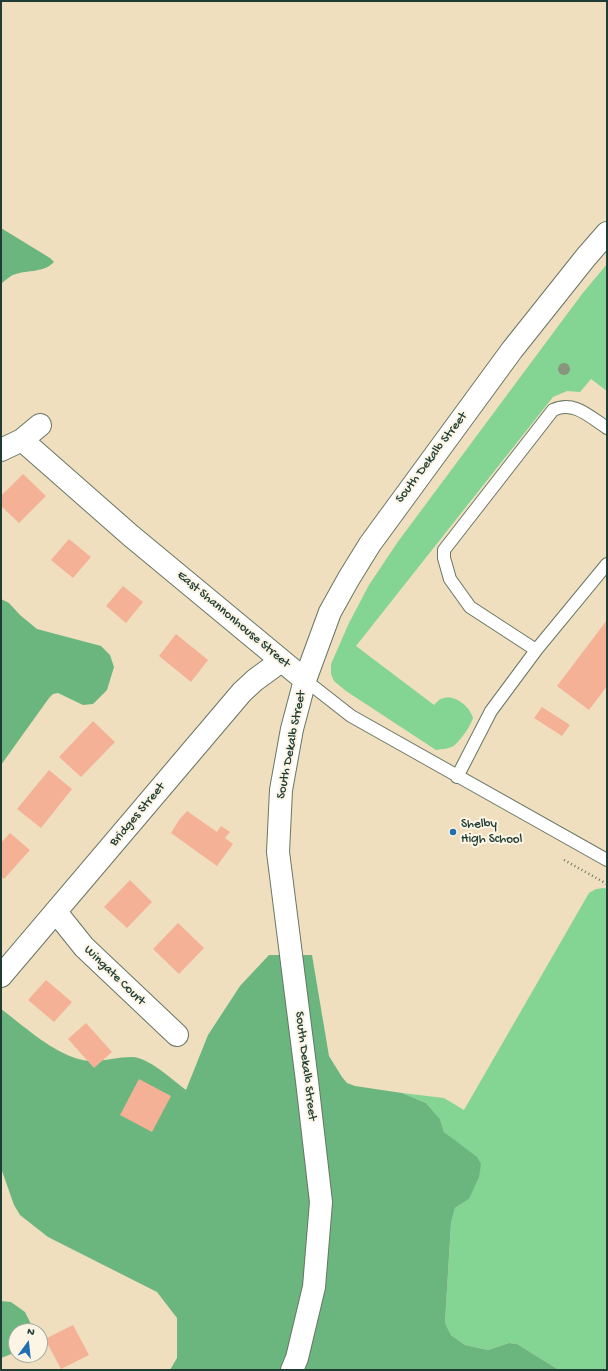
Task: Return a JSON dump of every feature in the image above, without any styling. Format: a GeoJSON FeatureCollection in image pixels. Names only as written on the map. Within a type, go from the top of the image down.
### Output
{"type":"FeatureCollection","features":[{"type":"Feature","properties":{"kind":"main road","name":"South Dekalb Street"},"geometry":{"type":"LineString","coordinates":[[292,1370],[297,1358],[314,1287],[321,1202],[278,852],[281,790],[292,729],[306,680],[330,612],[370,544],[512,350],[607,233]]}},
{"type":"Feature","properties":{"kind":"main road"},"geometry":{"type":"LineString","coordinates":[[1,450],[22,440],[40,425]]}},
{"type":"Feature","properties":{"kind":"main road","name":"East Shannonhouse Street"},"geometry":{"type":"LineString","coordinates":[[22,440],[130,535],[306,680]]}},
{"type":"Feature","properties":{"kind":"main road","name":"Bridges Street"},"geometry":{"type":"LineString","coordinates":[[1,976],[242,692],[255,680],[282,661]]}},
{"type":"Feature","properties":{"kind":"main road","name":"Wingate Court"},"geometry":{"type":"LineString","coordinates":[[56,912],[84,947],[177,1035]]}},
{"type":"Feature","properties":{"kind":"lane"},"geometry":{"type":"LineString","coordinates":[[536,650],[470,607],[450,579],[444,558],[444,550],[553,410],[560,407],[569,406],[580,410],[607,428]]}},
{"type":"Feature","properties":{"kind":"lane"},"geometry":{"type":"LineString","coordinates":[[458,777],[491,711],[536,650],[607,564]]}},
{"type":"Feature","properties":{"kind":"lane","name":"East Shannonhouse Street"},"geometry":{"type":"LineString","coordinates":[[306,680],[351,716],[607,860]]}},
{"type":"Feature","properties":{"kind":"path"},"geometry":{"type":"LineString","coordinates":[[564,860],[607,884]]}},
{"type":"Feature","properties":{"kind":"green space"},"geometry":{"type":"Polygon","coordinates":[[[1,228],[50,258],[54,262],[50,266],[39,270],[11,276],[1,284],[1,228]]]}},
{"type":"Feature","properties":{"kind":"green space"},"geometry":{"type":"Polygon","coordinates":[[[607,264],[607,391],[591,379],[580,392],[567,391],[553,397],[356,646],[434,705],[441,699],[453,698],[466,706],[473,718],[468,729],[455,745],[446,749],[436,750],[346,691],[334,681],[331,674],[331,664],[349,623],[369,585],[397,543],[582,294],[607,264]]]}},
{"type":"Feature","properties":{"kind":"green space"},"geometry":{"type":"Polygon","coordinates":[[[1,599],[9,603],[20,615],[37,629],[101,646],[110,655],[114,667],[107,690],[93,704],[83,705],[58,693],[53,694],[1,765],[1,599]]]}},
{"type":"Feature","properties":{"kind":"green space"},"geometry":{"type":"Polygon","coordinates":[[[596,889],[607,889],[607,1370],[559,1370],[517,1344],[509,1343],[488,1350],[465,1345],[451,1335],[445,1323],[451,1223],[455,1208],[469,1199],[454,1140],[444,1132],[440,1119],[426,1103],[402,1093],[444,1098],[464,1110],[589,893],[596,889]]]}},
{"type":"Feature","properties":{"kind":"green space"},"geometry":{"type":"Polygon","coordinates":[[[269,955],[312,955],[329,1056],[347,1083],[355,1086],[402,1093],[426,1103],[440,1119],[444,1132],[477,1157],[481,1164],[479,1177],[469,1199],[455,1208],[451,1223],[445,1323],[451,1335],[465,1345],[488,1350],[509,1343],[517,1344],[559,1370],[170,1370],[177,1358],[177,1318],[157,1292],[48,1237],[20,1215],[14,1205],[1,1168],[1,1009],[45,1043],[65,1054],[89,1061],[125,1057],[138,1058],[153,1065],[186,1090],[208,1035],[240,986],[269,955]]]}},
{"type":"Feature","properties":{"kind":"green space"},"geometry":{"type":"Polygon","coordinates":[[[1,1301],[11,1302],[25,1312],[30,1323],[8,1323],[8,1355],[1,1358],[1,1301]]]}},
{"type":"Feature","properties":{"kind":"building"},"geometry":{"type":"Polygon","coordinates":[[[23,474],[46,496],[19,523],[1,506],[1,496],[23,474]]]}},
{"type":"Feature","properties":{"kind":"building"},"geometry":{"type":"Polygon","coordinates":[[[69,539],[91,557],[73,578],[51,560],[69,539]]]}},
{"type":"Feature","properties":{"kind":"building"},"geometry":{"type":"Polygon","coordinates":[[[123,586],[143,602],[126,623],[106,606],[123,586]]]}},
{"type":"Feature","properties":{"kind":"building"},"geometry":{"type":"Polygon","coordinates":[[[607,620],[607,686],[589,710],[557,686],[607,620]]]}},
{"type":"Feature","properties":{"kind":"building"},"geometry":{"type":"Polygon","coordinates":[[[176,634],[208,660],[191,682],[159,656],[176,634]]]}},
{"type":"Feature","properties":{"kind":"building"},"geometry":{"type":"Polygon","coordinates":[[[542,707],[570,725],[562,736],[534,718],[542,707]]]}},
{"type":"Feature","properties":{"kind":"building"},"geometry":{"type":"Polygon","coordinates":[[[93,721],[115,742],[81,777],[59,757],[93,721]]]}},
{"type":"Feature","properties":{"kind":"building"},"geometry":{"type":"Polygon","coordinates":[[[49,770],[72,789],[41,828],[17,809],[49,770]]]}},
{"type":"Feature","properties":{"kind":"building"},"geometry":{"type":"Polygon","coordinates":[[[187,811],[217,832],[221,826],[230,832],[225,838],[233,844],[217,866],[171,833],[187,811]]]}},
{"type":"Feature","properties":{"kind":"building"},"geometry":{"type":"Polygon","coordinates":[[[10,833],[30,850],[4,879],[1,876],[1,843],[10,833]]]}},
{"type":"Feature","properties":{"kind":"building"},"geometry":{"type":"Polygon","coordinates":[[[130,880],[152,902],[127,928],[104,907],[130,880]]]}},
{"type":"Feature","properties":{"kind":"building"},"geometry":{"type":"Polygon","coordinates":[[[178,923],[204,948],[179,974],[153,949],[178,923]]]}},
{"type":"Feature","properties":{"kind":"building"},"geometry":{"type":"Polygon","coordinates":[[[46,980],[72,1002],[54,1022],[28,1000],[46,980]]]}},
{"type":"Feature","properties":{"kind":"building"},"geometry":{"type":"Polygon","coordinates":[[[86,1023],[112,1052],[94,1068],[68,1039],[86,1023]]]}},
{"type":"Feature","properties":{"kind":"building"},"geometry":{"type":"Polygon","coordinates":[[[139,1079],[171,1096],[152,1132],[120,1115],[139,1079]]]}},
{"type":"Feature","properties":{"kind":"building"},"geometry":{"type":"Polygon","coordinates":[[[73,1325],[89,1355],[61,1369],[48,1345],[48,1338],[73,1325]]]}},
{"type":"Feature","properties":{"kind":"place","name":"Shelby High School"},"geometry":{"type":"Point","coordinates":[453,832]}}]}
